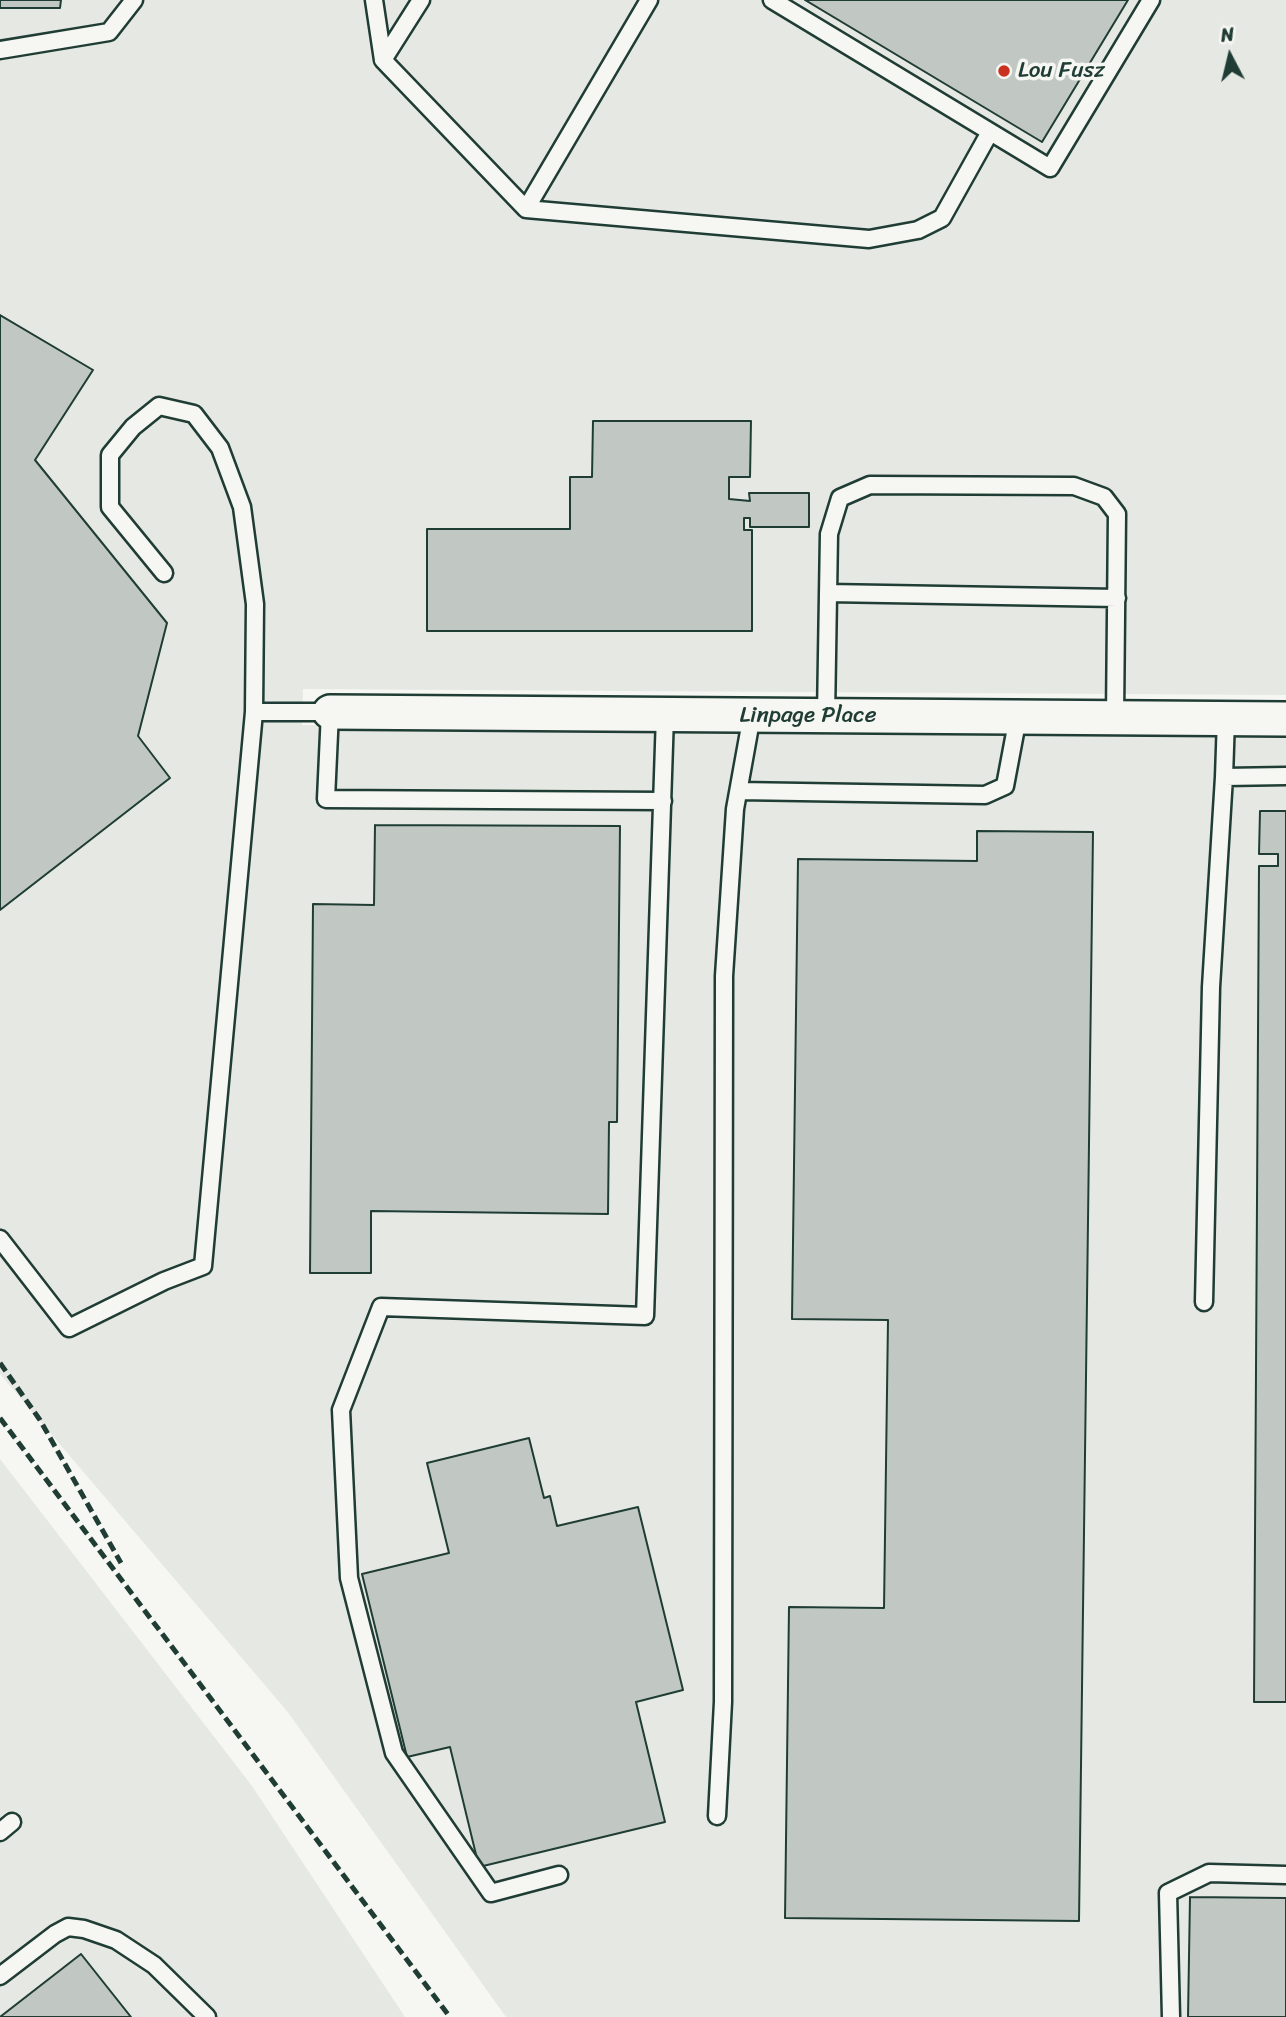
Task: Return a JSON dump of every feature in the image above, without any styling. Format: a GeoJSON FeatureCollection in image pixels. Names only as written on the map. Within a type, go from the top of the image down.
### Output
{"type":"FeatureCollection","features":[{"type":"Feature","properties":{"kind":"street","name":"Linpage Place"},"geometry":{"type":"LineString","coordinates":[[330,712],[1286,719]]}},
{"type":"Feature","properties":{"kind":"lane"},"geometry":{"type":"LineString","coordinates":[[0,50],[109,32],[134,0]]}},
{"type":"Feature","properties":{"kind":"lane"},"geometry":{"type":"LineString","coordinates":[[374,0],[383,60],[526,209],[869,239],[918,230],[942,218],[990,132]]}},
{"type":"Feature","properties":{"kind":"lane"},"geometry":{"type":"LineString","coordinates":[[383,60],[421,0]]}},
{"type":"Feature","properties":{"kind":"lane"},"geometry":{"type":"LineString","coordinates":[[526,209],[649,0]]}},
{"type":"Feature","properties":{"kind":"lane"},"geometry":{"type":"LineString","coordinates":[[772,0],[1050,168],[1151,0]]}},
{"type":"Feature","properties":{"kind":"lane"},"geometry":{"type":"LineString","coordinates":[[0,1239],[69,1328],[164,1281],[203,1266],[254,712],[255,604],[242,507],[220,448],[194,414],[159,406],[133,427],[110,455],[110,507],[164,573]]}},
{"type":"Feature","properties":{"kind":"lane"},"geometry":{"type":"LineString","coordinates":[[826,716],[829,534],[840,498],[870,485],[1074,486],[1104,497],[1117,514],[1115,718]]}},
{"type":"Feature","properties":{"kind":"lane"},"geometry":{"type":"LineString","coordinates":[[828,593],[1116,598]]}},
{"type":"Feature","properties":{"kind":"lane"},"geometry":{"type":"LineString","coordinates":[[254,712],[330,712],[326,799],[663,800]]}},
{"type":"Feature","properties":{"kind":"lane"},"geometry":{"type":"LineString","coordinates":[[559,1875],[491,1893],[394,1753],[349,1578],[341,1410],[381,1307],[645,1315],[665,715]]}},
{"type":"Feature","properties":{"kind":"lane"},"geometry":{"type":"LineString","coordinates":[[717,1816],[723,1702],[724,976],[739,791],[752,716]]}},
{"type":"Feature","properties":{"kind":"lane"},"geometry":{"type":"LineString","coordinates":[[739,791],[985,794],[1005,786],[1018,717]]}},
{"type":"Feature","properties":{"kind":"lane"},"geometry":{"type":"LineString","coordinates":[[1204,1302],[1211,986],[1226,718]]}},
{"type":"Feature","properties":{"kind":"lane"},"geometry":{"type":"LineString","coordinates":[[1224,777],[1286,776]]}},
{"type":"Feature","properties":{"kind":"lane"},"geometry":{"type":"LineString","coordinates":[[1171,2017],[1168,1893],[1209,1874],[1286,1875]]}},
{"type":"Feature","properties":{"kind":"lane"},"geometry":{"type":"LineString","coordinates":[[0,1976],[55,1934],[68,1927],[84,1929],[116,1940],[154,1965],[208,2017]]}},
{"type":"Feature","properties":{"kind":"shaded area"},"geometry":{"type":"Polygon","coordinates":[[[0,0],[1286,0],[1286,695],[303,689],[302,725],[1286,735],[1286,2017],[506,2017],[287,1711],[0,1374],[0,0]]]}},
{"type":"Feature","properties":{"kind":"shaded area"},"geometry":{"type":"Polygon","coordinates":[[[0,1459],[252,1786],[405,2017],[0,2017],[0,1459]]]}},
{"type":"Feature","properties":{"kind":"building"},"geometry":{"type":"Polygon","coordinates":[[[0,0],[61,0],[60,8],[0,8],[0,0]]]}},
{"type":"Feature","properties":{"kind":"building","name":"Lou Fusz"},"geometry":{"type":"Polygon","coordinates":[[[805,0],[1128,0],[1042,142],[805,0]]]}},
{"type":"Feature","properties":{"kind":"building"},"geometry":{"type":"Polygon","coordinates":[[[0,315],[93,370],[35,460],[167,623],[138,736],[170,778],[0,910],[0,315]]]}},
{"type":"Feature","properties":{"kind":"building"},"geometry":{"type":"Polygon","coordinates":[[[593,421],[751,421],[750,477],[729,477],[729,499],[750,501],[749,493],[809,493],[809,527],[750,527],[750,518],[744,518],[744,530],[752,530],[752,631],[427,631],[427,529],[570,529],[570,477],[592,477],[593,421]]]}},
{"type":"Feature","properties":{"kind":"building"},"geometry":{"type":"Polygon","coordinates":[[[1260,811],[1286,811],[1286,1702],[1254,1702],[1259,866],[1278,866],[1278,854],[1259,854],[1260,811]]]}},
{"type":"Feature","properties":{"kind":"building"},"geometry":{"type":"Polygon","coordinates":[[[375,825],[620,826],[617,1122],[609,1122],[608,1214],[371,1211],[371,1273],[310,1273],[313,904],[374,905],[375,825]]]}},
{"type":"Feature","properties":{"kind":"building"},"geometry":{"type":"Polygon","coordinates":[[[977,831],[1093,832],[1079,1921],[785,1918],[789,1607],[884,1608],[888,1320],[792,1319],[798,859],[977,861],[977,831]]]}},
{"type":"Feature","properties":{"kind":"building"},"geometry":{"type":"Polygon","coordinates":[[[529,1438],[544,1498],[550,1496],[557,1526],[638,1507],[683,1690],[636,1702],[665,1822],[479,1867],[450,1747],[407,1757],[362,1574],[449,1553],[427,1463],[529,1438]]]}},
{"type":"Feature","properties":{"kind":"building"},"geometry":{"type":"Polygon","coordinates":[[[1190,1897],[1286,1898],[1286,2017],[1188,2017],[1190,1897]]]}},
{"type":"Feature","properties":{"kind":"building"},"geometry":{"type":"Polygon","coordinates":[[[81,1954],[131,2017],[0,2017],[81,1954]]]}},
{"type":"Feature","properties":{"kind":"railway"},"geometry":{"type":"LineString","coordinates":[[0,1363],[40,1420],[121,1563]]}},
{"type":"Feature","properties":{"kind":"railway"},"geometry":{"type":"LineString","coordinates":[[0,1418],[450,2017]]}},
{"type":"Feature","properties":{"kind":"place","name":"Lou Fusz"},"geometry":{"type":"Point","coordinates":[1004,71]}}]}
